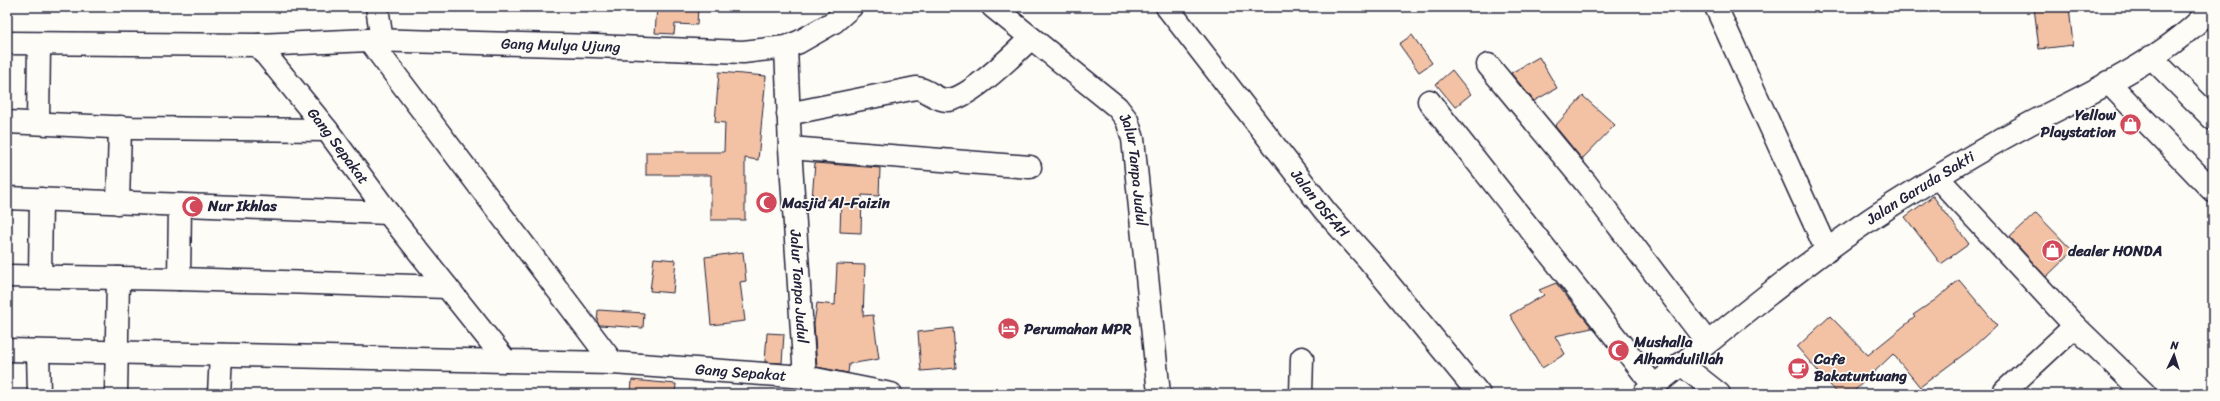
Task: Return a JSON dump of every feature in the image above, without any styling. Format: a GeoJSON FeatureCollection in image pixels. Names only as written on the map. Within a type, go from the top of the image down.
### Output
{"type":"FeatureCollection","features":[{"type":"Feature","properties":{"kind":"main road"},"geometry":{"type":"LineString","coordinates":[[377,7],[376,41],[613,363]]}},
{"type":"Feature","properties":{"kind":"main road","name":"Gang Mulya Ujung"},"geometry":{"type":"LineString","coordinates":[[258,45],[376,41],[594,46],[743,52],[786,47],[834,22],[851,7]]}},
{"type":"Feature","properties":{"kind":"main road","name":"Jalur Tanpa Judul"},"geometry":{"type":"LineString","coordinates":[[993,7],[1117,107],[1127,120],[1133,139],[1159,394]]}},
{"type":"Feature","properties":{"kind":"main road","name":"Jalan DSFAH"},"geometry":{"type":"LineString","coordinates":[[1167,7],[1325,211],[1369,260],[1478,394]]}},
{"type":"Feature","properties":{"kind":"main road"},"geometry":{"type":"LineString","coordinates":[[1716,7],[1827,251]]}},
{"type":"Feature","properties":{"kind":"main road","name":"Jalan Garuda Sakti"},"geometry":{"type":"LineString","coordinates":[[1649,390],[1707,342],[1827,251],[1893,205],[2031,123],[2108,82],[2178,41],[2213,7]]}},
{"type":"Feature","properties":{"kind":"main road"},"geometry":{"type":"LineString","coordinates":[[788,114],[916,88],[926,90],[944,100],[957,98],[986,78],[1031,38]]}},
{"type":"Feature","properties":{"kind":"main road"},"geometry":{"type":"LineString","coordinates":[[7,43],[258,45]]}},
{"type":"Feature","properties":{"kind":"main road"},"geometry":{"type":"LineString","coordinates":[[38,123],[39,44]]}},
{"type":"Feature","properties":{"kind":"main road","name":"Gang Sepakat"},"geometry":{"type":"LineString","coordinates":[[258,45],[327,130],[388,213],[506,361],[613,363],[805,377],[833,389],[891,394]]}},
{"type":"Feature","properties":{"kind":"main road","name":"Jalur Tanpa Judul"},"geometry":{"type":"LineString","coordinates":[[786,47],[788,114],[805,377]]}},
{"type":"Feature","properties":{"kind":"main road"},"geometry":{"type":"LineString","coordinates":[[2151,57],[2213,119]]}},
{"type":"Feature","properties":{"kind":"main road"},"geometry":{"type":"LineString","coordinates":[[1488,65],[1585,182],[1707,342]]}},
{"type":"Feature","properties":{"kind":"main road"},"geometry":{"type":"LineString","coordinates":[[2108,82],[2213,191]]}},
{"type":"Feature","properties":{"kind":"main road"},"geometry":{"type":"LineString","coordinates":[[1429,100],[1649,390]]}},
{"type":"Feature","properties":{"kind":"main road"},"geometry":{"type":"LineString","coordinates":[[7,122],[120,127],[327,130]]}},
{"type":"Feature","properties":{"kind":"main road"},"geometry":{"type":"LineString","coordinates":[[118,203],[120,127]]}},
{"type":"Feature","properties":{"kind":"main road"},"geometry":{"type":"LineString","coordinates":[[790,148],[1030,167]]}},
{"type":"Feature","properties":{"kind":"main road"},"geometry":{"type":"LineString","coordinates":[[1938,178],[2074,326],[2145,394]]}},
{"type":"Feature","properties":{"kind":"main road"},"geometry":{"type":"LineString","coordinates":[[7,198],[388,213]]}},
{"type":"Feature","properties":{"kind":"main road"},"geometry":{"type":"LineString","coordinates":[[40,276],[41,199]]}},
{"type":"Feature","properties":{"kind":"main road"},"geometry":{"type":"LineString","coordinates":[[179,279],[180,205]]}},
{"type":"Feature","properties":{"kind":"main road"},"geometry":{"type":"LineString","coordinates":[[7,276],[179,279],[447,287]]}},
{"type":"Feature","properties":{"kind":"main road"},"geometry":{"type":"LineString","coordinates":[[116,394],[118,278]]}},
{"type":"Feature","properties":{"kind":"main road"},"geometry":{"type":"LineString","coordinates":[[2005,391],[2074,326]]}},
{"type":"Feature","properties":{"kind":"main road"},"geometry":{"type":"LineString","coordinates":[[7,350],[38,352],[116,352],[506,361]]}},
{"type":"Feature","properties":{"kind":"main road"},"geometry":{"type":"LineString","coordinates":[[38,352],[39,394]]}},
{"type":"Feature","properties":{"kind":"main road"},"geometry":{"type":"LineString","coordinates":[[219,394],[221,355]]}},
{"type":"Feature","properties":{"kind":"main road"},"geometry":{"type":"LineString","coordinates":[[1301,394],[1302,358]]}},
{"type":"Feature","properties":{"kind":"main road"},"geometry":{"type":"LineString","coordinates":[[1681,364],[1719,394]]}},
{"type":"Feature","properties":{"kind":"building"},"geometry":{"type":"Polygon","coordinates":[[[657,7],[698,7],[697,25],[675,24],[674,34],[655,33],[657,7]]]}},
{"type":"Feature","properties":{"kind":"building"},"geometry":{"type":"Polygon","coordinates":[[[2034,7],[2069,7],[2073,45],[2039,49],[2034,7]]]}},
{"type":"Feature","properties":{"kind":"building"},"geometry":{"type":"Polygon","coordinates":[[[1412,35],[1432,63],[1419,72],[1399,44],[1412,35]]]}},
{"type":"Feature","properties":{"kind":"building"},"geometry":{"type":"Polygon","coordinates":[[[1539,57],[1557,88],[1534,101],[1511,73],[1539,57]]]}},
{"type":"Feature","properties":{"kind":"building"},"geometry":{"type":"Polygon","coordinates":[[[1452,70],[1471,94],[1455,107],[1436,84],[1452,70]]]}},
{"type":"Feature","properties":{"kind":"building"},"geometry":{"type":"Polygon","coordinates":[[[719,72],[766,76],[758,160],[745,158],[745,220],[711,220],[711,175],[646,175],[646,152],[724,152],[725,123],[715,122],[719,72]]]}},
{"type":"Feature","properties":{"kind":"building"},"geometry":{"type":"Polygon","coordinates":[[[1583,96],[1615,125],[1582,159],[1555,126],[1583,96]]]}},
{"type":"Feature","properties":{"kind":"building"},"geometry":{"type":"Polygon","coordinates":[[[815,163],[880,168],[879,196],[862,195],[861,233],[840,232],[841,201],[812,198],[815,163]]]}},
{"type":"Feature","properties":{"kind":"building"},"geometry":{"type":"Polygon","coordinates":[[[1933,196],[1969,244],[1941,264],[1905,217],[1933,196]]]}},
{"type":"Feature","properties":{"kind":"building"},"geometry":{"type":"Polygon","coordinates":[[[2036,213],[2073,251],[2046,277],[2010,237],[2036,213]]]}},
{"type":"Feature","properties":{"kind":"building"},"geometry":{"type":"Polygon","coordinates":[[[743,252],[746,281],[740,282],[745,321],[711,325],[705,257],[743,252]]]}},
{"type":"Feature","properties":{"kind":"building"},"geometry":{"type":"Polygon","coordinates":[[[654,258],[676,260],[673,293],[650,291],[654,258]]]}},
{"type":"Feature","properties":{"kind":"building"},"geometry":{"type":"Polygon","coordinates":[[[837,264],[865,265],[863,316],[873,315],[879,359],[849,364],[848,373],[817,367],[814,324],[817,303],[835,305],[837,264]]]}},
{"type":"Feature","properties":{"kind":"building"},"geometry":{"type":"Polygon","coordinates":[[[1959,280],[1997,325],[1971,349],[1920,387],[1893,354],[1851,394],[1838,394],[1797,347],[1830,316],[1868,355],[1915,317],[1913,315],[1935,300],[1959,280]]]}},
{"type":"Feature","properties":{"kind":"building"},"geometry":{"type":"Polygon","coordinates":[[[1556,283],[1592,328],[1555,336],[1565,354],[1542,368],[1510,315],[1544,295],[1539,290],[1556,283]]]}},
{"type":"Feature","properties":{"kind":"building"},"geometry":{"type":"Polygon","coordinates":[[[598,310],[644,313],[643,328],[600,325],[597,322],[598,310]]]}},
{"type":"Feature","properties":{"kind":"building"},"geometry":{"type":"Polygon","coordinates":[[[953,328],[956,368],[921,371],[918,332],[953,328]]]}},
{"type":"Feature","properties":{"kind":"building"},"geometry":{"type":"Polygon","coordinates":[[[767,333],[784,334],[782,363],[765,362],[767,333]]]}},
{"type":"Feature","properties":{"kind":"building"},"geometry":{"type":"Polygon","coordinates":[[[632,380],[676,384],[675,394],[631,394],[632,380]]]}},
{"type":"Feature","properties":{"kind":"place","name":"Yellow Playstation"},"geometry":{"type":"Point","coordinates":[2131,124]}},
{"type":"Feature","properties":{"kind":"place","name":"Masjid Al-Faizin"},"geometry":{"type":"Point","coordinates":[766,203]}},
{"type":"Feature","properties":{"kind":"place","name":"Nur Ikhlas"},"geometry":{"type":"Point","coordinates":[193,206]}},
{"type":"Feature","properties":{"kind":"place","name":"dealer HONDA"},"geometry":{"type":"Point","coordinates":[2053,251]}},
{"type":"Feature","properties":{"kind":"place","name":"Perumahan MPR"},"geometry":{"type":"Point","coordinates":[1008,329]}},
{"type":"Feature","properties":{"kind":"place","name":"Mushalla Alhamdulillah"},"geometry":{"type":"Point","coordinates":[1618,351]}},
{"type":"Feature","properties":{"kind":"place","name":"Cafe Bakatuntuang"},"geometry":{"type":"Point","coordinates":[1799,368]}}]}
